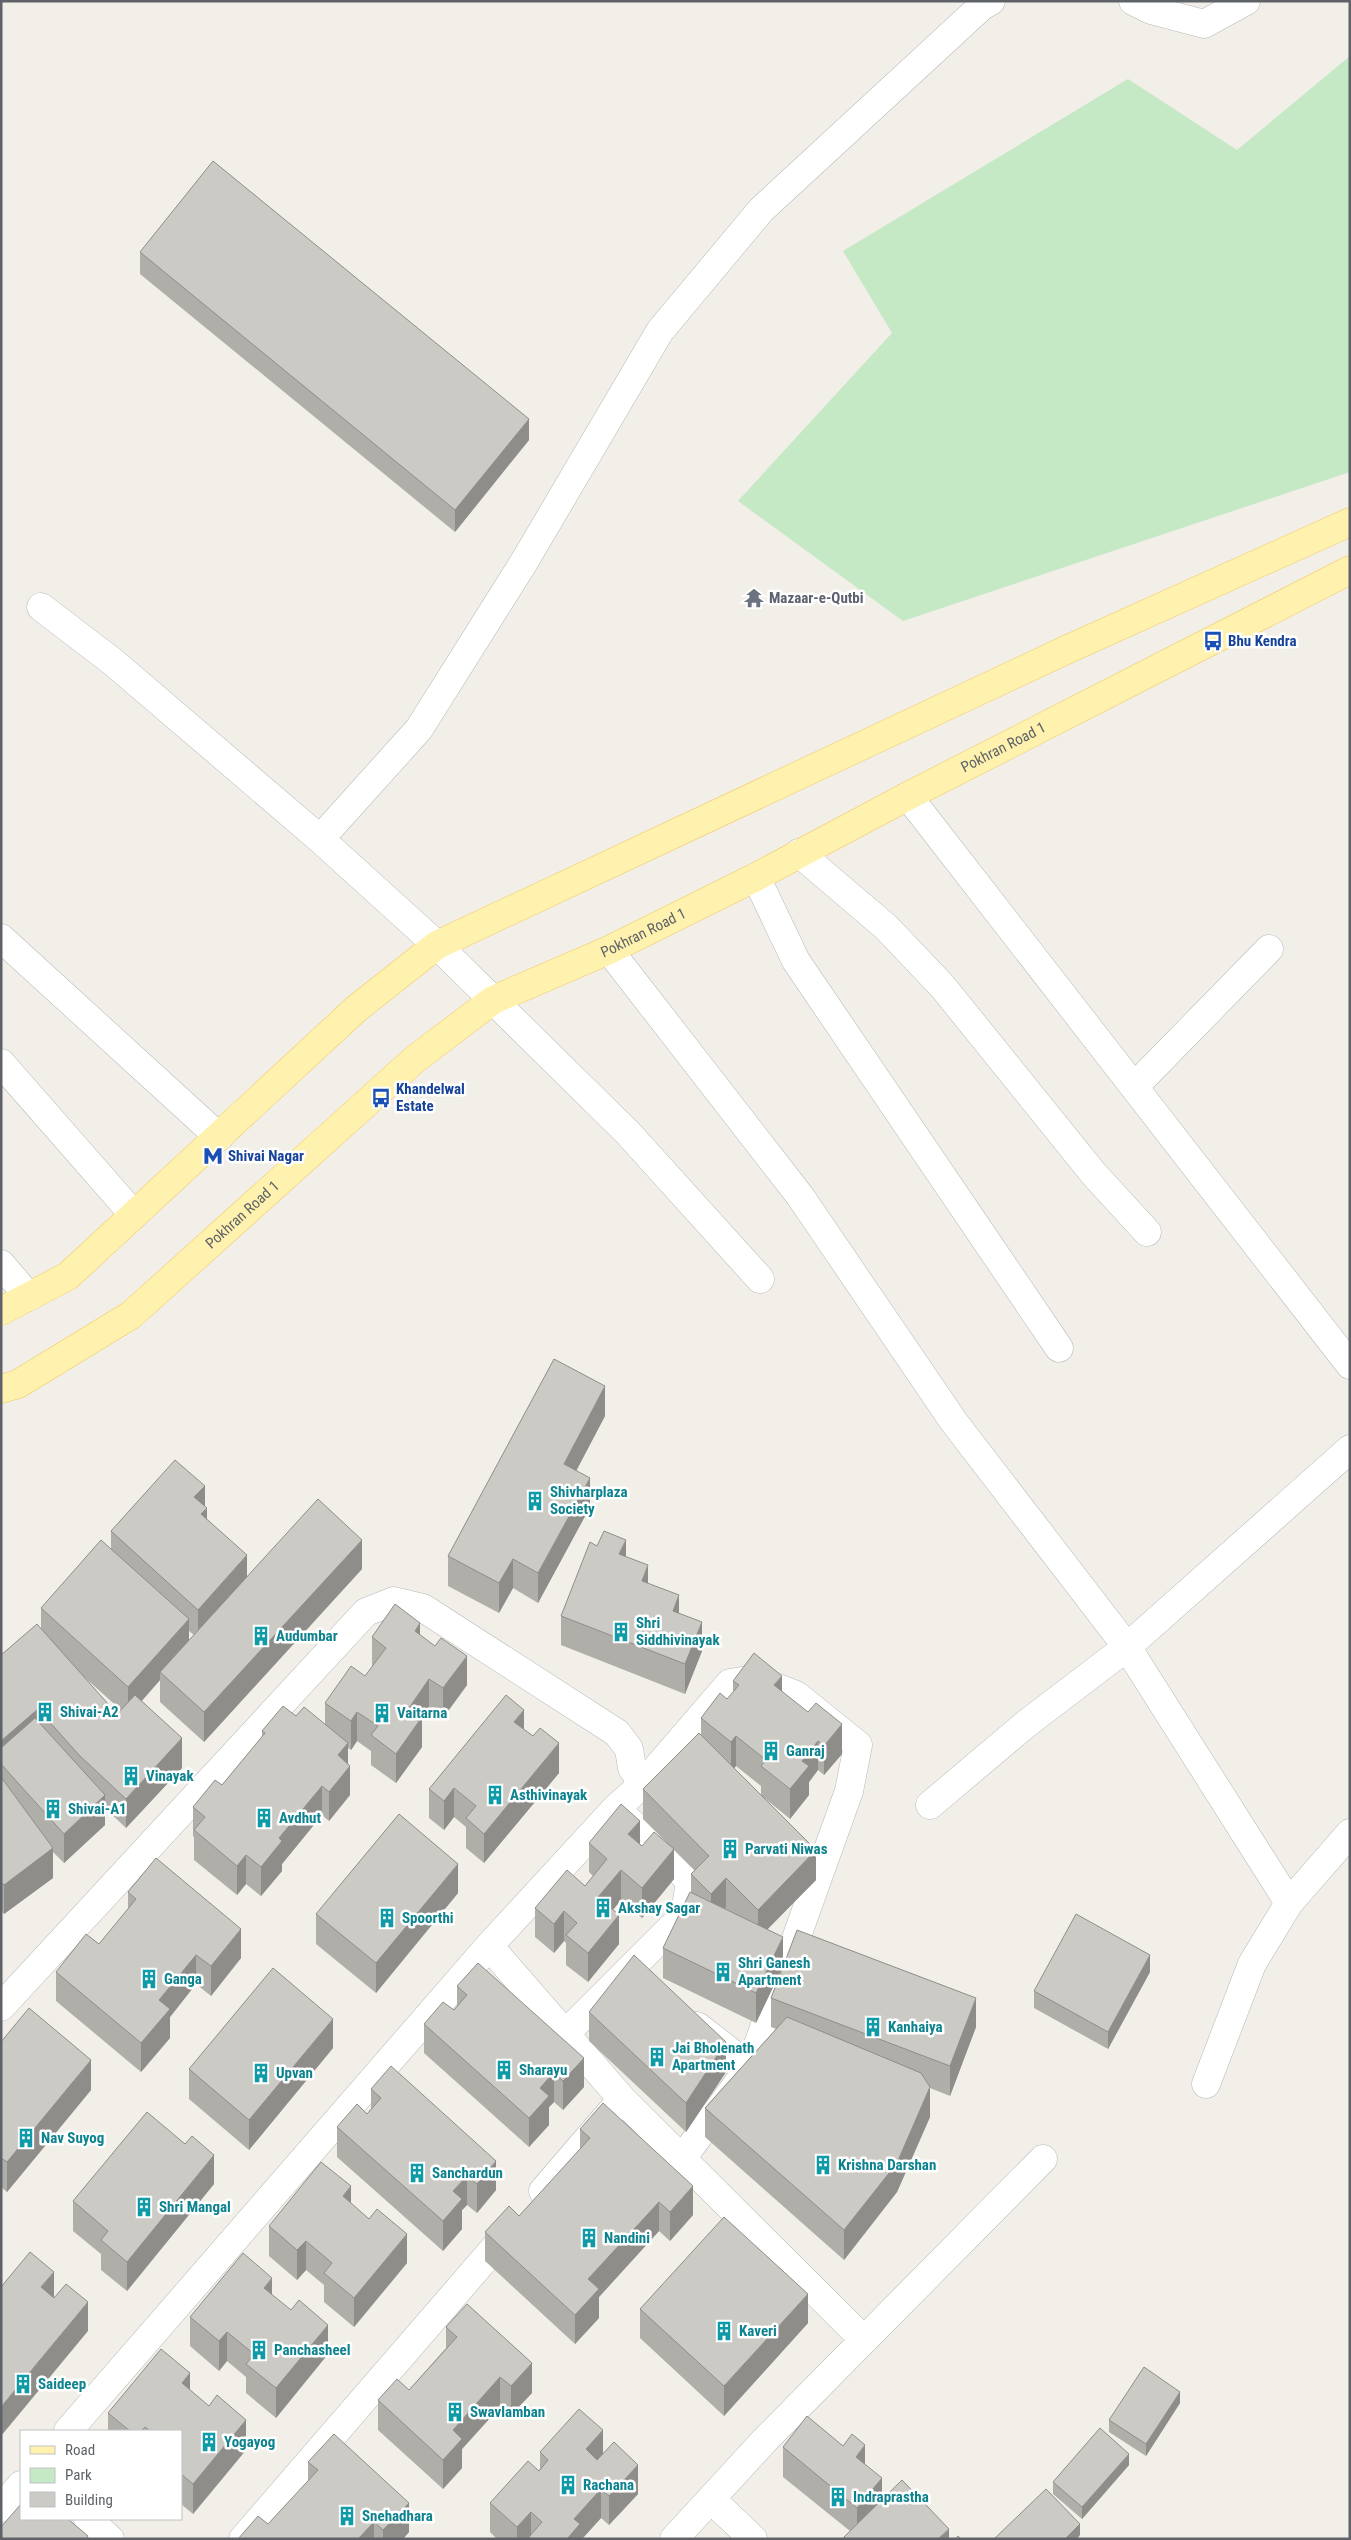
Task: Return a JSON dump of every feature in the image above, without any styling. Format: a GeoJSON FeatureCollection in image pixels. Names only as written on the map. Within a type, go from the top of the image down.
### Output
{"type":"FeatureCollection","features":[{"type":"Feature","properties":{"kind":"main road"},"geometry":{"type":"LineString","coordinates":[[1,1311],[68,1276],[356,1009],[437,945],[1057,655],[1350,522]]}},
{"type":"Feature","properties":{"kind":"main road","name":"Pokhran Road 1"},"geometry":{"type":"LineString","coordinates":[[1,1389],[18,1384],[131,1315],[414,1060],[493,1000],[609,950],[756,877],[908,796],[1350,570]]}},
{"type":"Feature","properties":{"kind":"street"},"geometry":{"type":"LineString","coordinates":[[320,839],[419,729],[524,562],[660,331],[761,210],[982,6],[992,1]]}},
{"type":"Feature","properties":{"kind":"street"},"geometry":{"type":"LineString","coordinates":[[1133,1],[1151,10],[1204,24],[1246,1]]}},
{"type":"Feature","properties":{"kind":"street"},"geometry":{"type":"LineString","coordinates":[[42,607],[113,662],[320,839],[437,945],[628,1133],[760,1279]]}},
{"type":"Feature","properties":{"kind":"street"},"geometry":{"type":"LineString","coordinates":[[908,796],[1350,1365]]}},
{"type":"Feature","properties":{"kind":"street"},"geometry":{"type":"LineString","coordinates":[[799,854],[886,927],[943,987],[1092,1173],[1147,1232]]}},
{"type":"Feature","properties":{"kind":"street"},"geometry":{"type":"LineString","coordinates":[[756,877],[796,962],[1060,1348]]}},
{"type":"Feature","properties":{"kind":"street"},"geometry":{"type":"LineString","coordinates":[[1,938],[219,1137]]}},
{"type":"Feature","properties":{"kind":"street"},"geometry":{"type":"LineString","coordinates":[[1134,1087],[1269,949]]}},
{"type":"Feature","properties":{"kind":"street"},"geometry":{"type":"LineString","coordinates":[[609,950],[800,1196],[954,1422],[1126,1647],[1289,1903]]}},
{"type":"Feature","properties":{"kind":"street"},"geometry":{"type":"LineString","coordinates":[[1,1063],[134,1215]]}},
{"type":"Feature","properties":{"kind":"street"},"geometry":{"type":"LineString","coordinates":[[1,1264],[29,1297]]}},
{"type":"Feature","properties":{"kind":"street"},"geometry":{"type":"LineString","coordinates":[[930,1805],[1026,1724],[1126,1647],[1350,1450]]}},
{"type":"Feature","properties":{"kind":"street"},"geometry":{"type":"LineString","coordinates":[[1,2007],[366,1612],[394,1601],[423,1608],[617,1733],[629,1749],[632,1768],[643,1784]]}},
{"type":"Feature","properties":{"kind":"street"},"geometry":{"type":"LineString","coordinates":[[69,2430],[489,1946],[616,1808],[643,1784],[730,1684],[755,1679],[796,1695],[858,1745],[849,1791],[750,2067],[683,2157]]}},
{"type":"Feature","properties":{"kind":"street"},"geometry":{"type":"LineString","coordinates":[[565,2034],[685,1914],[690,1881],[616,1808]]}},
{"type":"Feature","properties":{"kind":"street"},"geometry":{"type":"LineString","coordinates":[[1206,2084],[1252,1964],[1289,1903],[1350,1833]]}},
{"type":"Feature","properties":{"kind":"street"},"geometry":{"type":"LineString","coordinates":[[489,1946],[622,2099],[683,2157],[864,2340]]}},
{"type":"Feature","properties":{"kind":"street"},"geometry":{"type":"LineString","coordinates":[[626,1972],[650,1990]]}},
{"type":"Feature","properties":{"kind":"street"},"geometry":{"type":"LineString","coordinates":[[680,2014],[750,2067]]}},
{"type":"Feature","properties":{"kind":"street"},"geometry":{"type":"LineString","coordinates":[[243,2539],[622,2099]]}},
{"type":"Feature","properties":{"kind":"street"},"geometry":{"type":"LineString","coordinates":[[674,2539],[712,2500],[765,2440],[1043,2159]]}},
{"type":"Feature","properties":{"kind":"street"},"geometry":{"type":"LineString","coordinates":[[1,2508],[20,2486]]}},
{"type":"Feature","properties":{"kind":"street"},"geometry":{"type":"LineString","coordinates":[[712,2500],[753,2539]]}},
{"type":"Feature","properties":{"kind":"street"},"geometry":{"type":"LineString","coordinates":[[89,2520],[110,2539]]}},
{"type":"Feature","properties":{"kind":"green space"},"geometry":{"type":"Polygon","coordinates":[[[1350,56],[1350,472],[903,621],[738,501],[892,333],[843,251],[1128,79],[1237,150],[1350,56]]]}},
{"type":"Feature","properties":{"kind":"building"},"geometry":{"type":"Polygon","coordinates":[[[213,161],[529,419],[455,510],[140,252],[213,161]]]}},
{"type":"Feature","properties":{"kind":"building","name":"Shivharplaza Society"},"geometry":{"type":"Polygon","coordinates":[[[554,1359],[605,1386],[564,1464],[590,1478],[538,1573],[513,1559],[499,1583],[448,1556],[554,1359]]]}},
{"type":"Feature","properties":{"kind":"building"},"geometry":{"type":"Polygon","coordinates":[[[175,1460],[205,1486],[194,1497],[207,1508],[201,1514],[247,1555],[198,1610],[111,1531],[175,1460]]]}},
{"type":"Feature","properties":{"kind":"building"},"geometry":{"type":"Polygon","coordinates":[[[318,1499],[362,1540],[204,1712],[160,1672],[318,1499]]]}},
{"type":"Feature","properties":{"kind":"building"},"geometry":{"type":"Polygon","coordinates":[[[604,1531],[626,1540],[619,1554],[648,1565],[642,1581],[679,1595],[673,1611],[702,1622],[685,1664],[561,1616],[590,1542],[597,1546],[604,1531]]]}},
{"type":"Feature","properties":{"kind":"building"},"geometry":{"type":"Polygon","coordinates":[[[101,1540],[189,1619],[128,1687],[41,1608],[101,1540]]]}},
{"type":"Feature","properties":{"kind":"building"},"geometry":{"type":"Polygon","coordinates":[[[395,1604],[420,1623],[415,1631],[435,1646],[441,1638],[467,1656],[443,1688],[429,1679],[409,1708],[422,1717],[396,1754],[371,1735],[378,1726],[357,1712],[351,1721],[325,1703],[351,1666],[365,1676],[386,1648],[372,1637],[395,1604]]]}},
{"type":"Feature","properties":{"kind":"building"},"geometry":{"type":"Polygon","coordinates":[[[37,1624],[117,1714],[135,1695],[182,1738],[126,1799],[79,1755],[38,1709],[1,1741],[1,1655],[37,1624]]]}},
{"type":"Feature","properties":{"kind":"building"},"geometry":{"type":"Polygon","coordinates":[[[754,1653],[782,1676],[774,1685],[808,1712],[816,1703],[842,1724],[824,1746],[818,1741],[802,1761],[809,1766],[790,1789],[761,1766],[766,1760],[736,1736],[731,1742],[701,1718],[720,1693],[727,1699],[739,1685],[733,1681],[754,1653]]]}},
{"type":"Feature","properties":{"kind":"building"},"geometry":{"type":"Polygon","coordinates":[[[506,1695],[524,1710],[514,1722],[533,1736],[540,1728],[559,1743],[484,1834],[466,1818],[476,1806],[454,1788],[444,1801],[429,1789],[506,1695]]]}},
{"type":"Feature","properties":{"kind":"building","name":"Avdhut"},"geometry":{"type":"Polygon","coordinates":[[[283,1706],[296,1716],[304,1707],[348,1743],[338,1755],[350,1766],[329,1792],[322,1786],[279,1838],[282,1841],[261,1867],[246,1855],[237,1866],[194,1830],[205,1817],[193,1807],[215,1780],[222,1785],[265,1733],[262,1731],[283,1706]]]}},
{"type":"Feature","properties":{"kind":"building"},"geometry":{"type":"Polygon","coordinates":[[[35,1718],[105,1795],[64,1834],[1,1764],[1,1748],[35,1718]]]}},
{"type":"Feature","properties":{"kind":"building","name":"Parvati Niwas"},"geometry":{"type":"Polygon","coordinates":[[[699,1733],[816,1850],[758,1910],[726,1878],[711,1894],[691,1874],[709,1856],[643,1789],[699,1733]]]}},
{"type":"Feature","properties":{"kind":"building"},"geometry":{"type":"Polygon","coordinates":[[[1,1777],[53,1848],[4,1885],[1,1882],[1,1777]]]}},
{"type":"Feature","properties":{"kind":"building"},"geometry":{"type":"Polygon","coordinates":[[[621,1804],[640,1821],[628,1834],[642,1846],[654,1832],[674,1849],[642,1888],[621,1870],[598,1897],[619,1915],[588,1953],[566,1935],[577,1923],[564,1911],[554,1924],[535,1908],[567,1870],[585,1886],[607,1859],[589,1843],[621,1804]]]}},
{"type":"Feature","properties":{"kind":"building","name":"Spoorthi"},"geometry":{"type":"Polygon","coordinates":[[[399,1814],[458,1864],[376,1963],[316,1914],[399,1814]]]}},
{"type":"Feature","properties":{"kind":"building","name":"Ganga"},"geometry":{"type":"Polygon","coordinates":[[[156,1858],[241,1929],[211,1966],[196,1955],[159,2000],[170,2009],[141,2043],[56,1972],[86,1934],[99,1944],[136,1899],[128,1892],[156,1858]]]}},
{"type":"Feature","properties":{"kind":"building"},"geometry":{"type":"Polygon","coordinates":[[[690,1892],[783,1937],[756,1993],[663,1948],[690,1892]]]}},
{"type":"Feature","properties":{"kind":"building"},"geometry":{"type":"Polygon","coordinates":[[[1076,1914],[1150,1955],[1108,2032],[1034,1991],[1076,1914]]]}},
{"type":"Feature","properties":{"kind":"building"},"geometry":{"type":"Polygon","coordinates":[[[797,1930],[976,1998],[950,2066],[771,1998],[797,1930]]]}},
{"type":"Feature","properties":{"kind":"building","name":"Jai Bholenath Apartment"},"geometry":{"type":"Polygon","coordinates":[[[634,1955],[726,2042],[686,2103],[589,2012],[634,1955]]]}},
{"type":"Feature","properties":{"kind":"building","name":"Sharayu"},"geometry":{"type":"Polygon","coordinates":[[[478,1963],[584,2058],[563,2081],[554,2072],[540,2088],[549,2096],[529,2118],[424,2024],[443,2002],[454,2010],[467,1995],[457,1986],[478,1963]]]}},
{"type":"Feature","properties":{"kind":"building","name":"Upvan"},"geometry":{"type":"Polygon","coordinates":[[[273,1968],[333,2019],[249,2120],[189,2069],[273,1968]]]}},
{"type":"Feature","properties":{"kind":"building","name":"Nav Suyog"},"geometry":{"type":"Polygon","coordinates":[[[29,2008],[91,2060],[7,2162],[1,2158],[1,2042],[29,2008]]]}},
{"type":"Feature","properties":{"kind":"building","name":"Krishna Darshan"},"geometry":{"type":"Polygon","coordinates":[[[787,2017],[921,2073],[930,2087],[897,2163],[844,2230],[705,2108],[787,2017]]]}},
{"type":"Feature","properties":{"kind":"building","name":"Sanchardun"},"geometry":{"type":"Polygon","coordinates":[[[391,2066],[496,2161],[477,2184],[467,2176],[453,2191],[462,2199],[443,2221],[337,2127],[357,2104],[367,2114],[381,2098],[371,2089],[391,2066]]]}},
{"type":"Feature","properties":{"kind":"building","name":"Nandini"},"geometry":{"type":"Polygon","coordinates":[[[603,2103],[693,2186],[670,2212],[659,2202],[588,2279],[599,2289],[575,2315],[485,2232],[509,2206],[519,2216],[590,2138],[580,2129],[603,2103]]]}},
{"type":"Feature","properties":{"kind":"building","name":"Shri Mangal"},"geometry":{"type":"Polygon","coordinates":[[[147,2112],[185,2144],[192,2136],[214,2155],[127,2262],[101,2240],[108,2231],[73,2201],[147,2112]]]}},
{"type":"Feature","properties":{"kind":"building"},"geometry":{"type":"Polygon","coordinates":[[[321,2162],[351,2186],[343,2196],[369,2219],[377,2209],[407,2234],[354,2298],[324,2273],[332,2263],[306,2241],[297,2250],[269,2226],[321,2162]]]}},
{"type":"Feature","properties":{"kind":"building","name":"Kaveri"},"geometry":{"type":"Polygon","coordinates":[[[724,2217],[808,2294],[724,2386],[640,2309],[724,2217]]]}},
{"type":"Feature","properties":{"kind":"building","name":"Saideep"},"geometry":{"type":"Polygon","coordinates":[[[30,2252],[54,2272],[41,2287],[54,2298],[66,2284],[88,2302],[1,2407],[1,2287],[30,2252]]]}},
{"type":"Feature","properties":{"kind":"building"},"geometry":{"type":"Polygon","coordinates":[[[243,2253],[272,2278],[264,2288],[291,2310],[299,2300],[328,2325],[276,2388],[246,2364],[254,2354],[227,2332],[219,2341],[190,2317],[243,2253]]]}},
{"type":"Feature","properties":{"kind":"building"},"geometry":{"type":"Polygon","coordinates":[[[467,2304],[532,2363],[511,2386],[500,2377],[453,2430],[462,2439],[443,2460],[378,2400],[397,2379],[409,2390],[457,2337],[446,2327],[467,2304]]]}},
{"type":"Feature","properties":{"kind":"building"},"geometry":{"type":"Polygon","coordinates":[[[161,2349],[190,2373],[182,2383],[209,2406],[217,2395],[246,2420],[193,2484],[182,2475],[182,2430],[149,2430],[145,2427],[142,2430],[129,2430],[108,2413],[161,2349]]]}},
{"type":"Feature","properties":{"kind":"building"},"geometry":{"type":"Polygon","coordinates":[[[1144,2367],[1180,2392],[1146,2444],[1109,2420],[1144,2367]]]}},
{"type":"Feature","properties":{"kind":"building"},"geometry":{"type":"Polygon","coordinates":[[[579,2409],[603,2430],[586,2449],[597,2460],[614,2442],[638,2465],[609,2496],[601,2489],[574,2519],[580,2524],[567,2539],[531,2539],[529,2537],[542,2522],[531,2512],[517,2527],[490,2503],[528,2461],[539,2471],[548,2460],[540,2452],[579,2409]]]}},
{"type":"Feature","properties":{"kind":"building"},"geometry":{"type":"Polygon","coordinates":[[[807,2416],[843,2446],[852,2434],[865,2445],[856,2457],[882,2478],[857,2508],[783,2447],[807,2416]]]}},
{"type":"Feature","properties":{"kind":"building"},"geometry":{"type":"Polygon","coordinates":[[[1100,2428],[1129,2454],[1082,2507],[1053,2482],[1100,2428]]]}},
{"type":"Feature","properties":{"kind":"building"},"geometry":{"type":"Polygon","coordinates":[[[334,2434],[409,2503],[383,2530],[374,2522],[358,2539],[238,2539],[258,2516],[268,2524],[318,2470],[308,2462],[334,2434]]]}},
{"type":"Feature","properties":{"kind":"building"},"geometry":{"type":"Polygon","coordinates":[[[902,2480],[949,2529],[938,2539],[845,2539],[844,2537],[902,2480]]]}},
{"type":"Feature","properties":{"kind":"building"},"geometry":{"type":"Polygon","coordinates":[[[1046,2489],[1080,2524],[1065,2539],[994,2539],[1046,2489]]]}},
{"type":"Feature","properties":{"kind":"building"},"geometry":{"type":"Polygon","coordinates":[[[20,2505],[20,2520],[69,2520],[88,2536],[86,2539],[1,2539],[1,2527],[20,2505]]]}},
{"type":"Feature","properties":{"kind":"place","name":"Mazaar-e-Qutbi"},"geometry":{"type":"Point","coordinates":[754,598]}},
{"type":"Feature","properties":{"kind":"place","name":"Bhu Kendra"},"geometry":{"type":"Point","coordinates":[1213,641]}},
{"type":"Feature","properties":{"kind":"place","name":"Khandelwal Estate"},"geometry":{"type":"Point","coordinates":[381,1098]}},
{"type":"Feature","properties":{"kind":"place","name":"Shivai Nagar"},"geometry":{"type":"Point","coordinates":[213,1156]}},
{"type":"Feature","properties":{"kind":"place","name":"Shivharplaza Society"},"geometry":{"type":"Point","coordinates":[535,1501]}},
{"type":"Feature","properties":{"kind":"place","name":"Shri Siddhivinayak"},"geometry":{"type":"Point","coordinates":[621,1632]}},
{"type":"Feature","properties":{"kind":"place","name":"Audumbar"},"geometry":{"type":"Point","coordinates":[261,1636]}},
{"type":"Feature","properties":{"kind":"place","name":"Shivai-A2"},"geometry":{"type":"Point","coordinates":[45,1712]}},
{"type":"Feature","properties":{"kind":"place","name":"Vaitarna"},"geometry":{"type":"Point","coordinates":[382,1713]}},
{"type":"Feature","properties":{"kind":"place","name":"Ganraj"},"geometry":{"type":"Point","coordinates":[771,1751]}},
{"type":"Feature","properties":{"kind":"place","name":"Vinayak"},"geometry":{"type":"Point","coordinates":[131,1776]}},
{"type":"Feature","properties":{"kind":"place","name":"Asthivinayak"},"geometry":{"type":"Point","coordinates":[495,1795]}},
{"type":"Feature","properties":{"kind":"place","name":"Shivai-A1"},"geometry":{"type":"Point","coordinates":[53,1809]}},
{"type":"Feature","properties":{"kind":"place","name":"Avdhut"},"geometry":{"type":"Point","coordinates":[264,1818]}},
{"type":"Feature","properties":{"kind":"place","name":"Parvati Niwas"},"geometry":{"type":"Point","coordinates":[730,1849]}},
{"type":"Feature","properties":{"kind":"place","name":"Akshay Sagar"},"geometry":{"type":"Point","coordinates":[603,1908]}},
{"type":"Feature","properties":{"kind":"place","name":"Spoorthi"},"geometry":{"type":"Point","coordinates":[387,1918]}},
{"type":"Feature","properties":{"kind":"place","name":"Shri Ganesh Apartment"},"geometry":{"type":"Point","coordinates":[723,1972]}},
{"type":"Feature","properties":{"kind":"place","name":"Ganga"},"geometry":{"type":"Point","coordinates":[149,1979]}},
{"type":"Feature","properties":{"kind":"place","name":"Kanhaiya"},"geometry":{"type":"Point","coordinates":[873,2027]}},
{"type":"Feature","properties":{"kind":"place","name":"Jai Bholenath Apartment"},"geometry":{"type":"Point","coordinates":[657,2057]}},
{"type":"Feature","properties":{"kind":"place","name":"Sharayu"},"geometry":{"type":"Point","coordinates":[504,2070]}},
{"type":"Feature","properties":{"kind":"place","name":"Upvan"},"geometry":{"type":"Point","coordinates":[261,2073]}},
{"type":"Feature","properties":{"kind":"place","name":"Nav Suyog"},"geometry":{"type":"Point","coordinates":[26,2138]}},
{"type":"Feature","properties":{"kind":"place","name":"Krishna Darshan"},"geometry":{"type":"Point","coordinates":[823,2165]}},
{"type":"Feature","properties":{"kind":"place","name":"Sanchardun"},"geometry":{"type":"Point","coordinates":[417,2173]}},
{"type":"Feature","properties":{"kind":"place","name":"Shri Mangal"},"geometry":{"type":"Point","coordinates":[144,2207]}},
{"type":"Feature","properties":{"kind":"place","name":"Nandini"},"geometry":{"type":"Point","coordinates":[589,2238]}},
{"type":"Feature","properties":{"kind":"place","name":"Kaveri"},"geometry":{"type":"Point","coordinates":[724,2331]}},
{"type":"Feature","properties":{"kind":"place","name":"Panchasheel"},"geometry":{"type":"Point","coordinates":[259,2350]}},
{"type":"Feature","properties":{"kind":"place","name":"Saideep"},"geometry":{"type":"Point","coordinates":[23,2384]}},
{"type":"Feature","properties":{"kind":"place","name":"Swavlamban"},"geometry":{"type":"Point","coordinates":[455,2412]}},
{"type":"Feature","properties":{"kind":"place","name":"Yogayog"},"geometry":{"type":"Point","coordinates":[209,2442]}},
{"type":"Feature","properties":{"kind":"place","name":"Rachana"},"geometry":{"type":"Point","coordinates":[568,2485]}},
{"type":"Feature","properties":{"kind":"place","name":"Indraprastha"},"geometry":{"type":"Point","coordinates":[838,2497]}},
{"type":"Feature","properties":{"kind":"place","name":"Snehadhara"},"geometry":{"type":"Point","coordinates":[347,2516]}}]}
